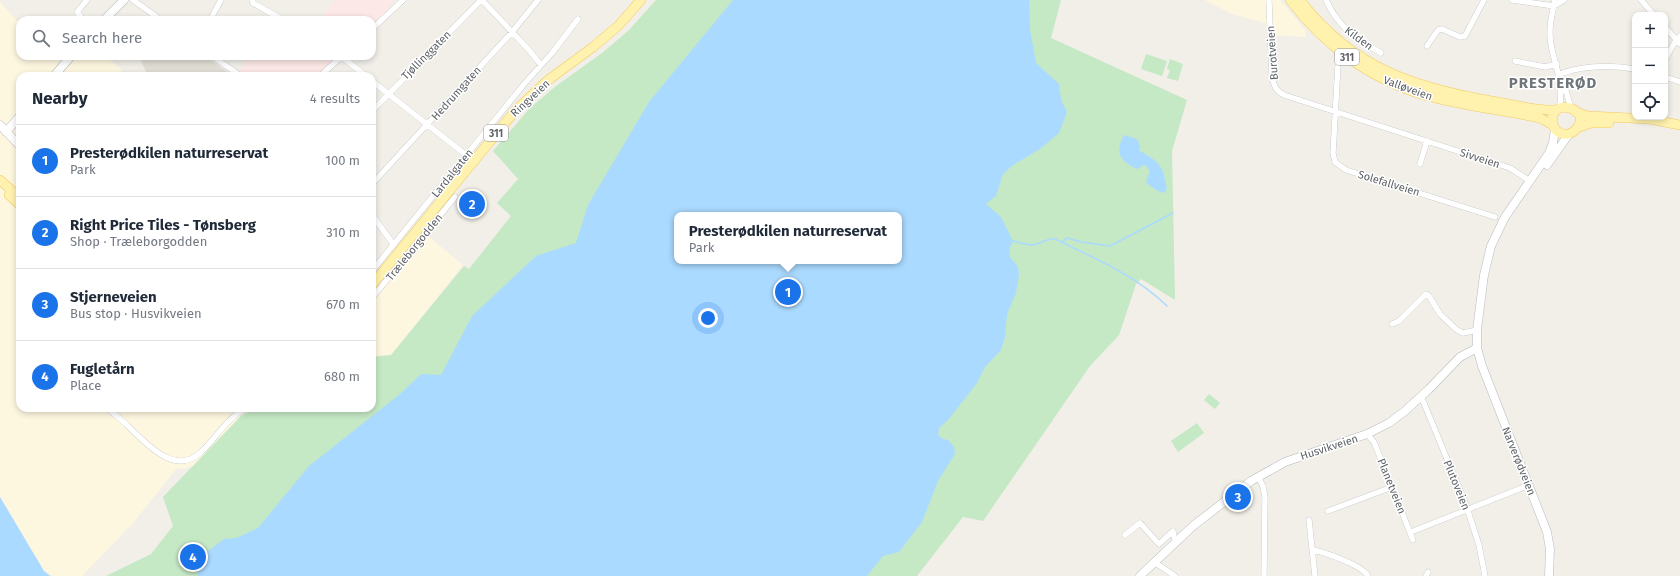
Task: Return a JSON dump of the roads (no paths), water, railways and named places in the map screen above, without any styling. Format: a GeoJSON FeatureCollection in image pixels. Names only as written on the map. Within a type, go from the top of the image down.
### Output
{"type":"FeatureCollection","features":[{"type":"Feature","properties":{"kind":"main road"},"geometry":{"type":"LineString","coordinates":[[108,16],[124,0]]}},
{"type":"Feature","properties":{"kind":"main road","name":"Ringveien"},"geometry":{"type":"LineString","coordinates":[[376,280],[515,111],[547,81],[593,47],[618,26],[641,0]]}},
{"type":"Feature","properties":{"kind":"main road","name":"Valløveien"},"geometry":{"type":"LineString","coordinates":[[1290,0],[1308,23],[1328,42],[1354,62],[1388,81],[1424,95],[1540,118],[1554,127]]}},
{"type":"Feature","properties":{"kind":"main road","name":"Valløveien"},"geometry":{"type":"LineString","coordinates":[[1300,0],[1324,28],[1345,46],[1365,60],[1393,75],[1419,85],[1451,94],[1540,110],[1558,110]]}},
{"type":"Feature","properties":{"kind":"main road"},"geometry":{"type":"LineString","coordinates":[[57,72],[68,60]]}},
{"type":"Feature","properties":{"kind":"main road","name":"311"},"geometry":{"type":"LineString","coordinates":[[1558,110],[1565,107],[1592,116],[1650,119],[1680,124]]}},
{"type":"Feature","properties":{"kind":"main road"},"geometry":{"type":"LineString","coordinates":[[1532,180],[1552,147],[1554,127],[1552,119],[1558,110]]}},
{"type":"Feature","properties":{"kind":"main road"},"geometry":{"type":"LineString","coordinates":[[1574,110],[1579,120],[1577,128]]}},
{"type":"Feature","properties":{"kind":"main road"},"geometry":{"type":"LineString","coordinates":[[6,132],[16,121]]}},
{"type":"Feature","properties":{"kind":"main road","name":"311"},"geometry":{"type":"LineString","coordinates":[[1554,127],[1563,134],[1569,134],[1577,128],[1594,123],[1662,122]]}},
{"type":"Feature","properties":{"kind":"main road"},"geometry":{"type":"LineString","coordinates":[[0,125],[16,142]]}},
{"type":"Feature","properties":{"kind":"main road"},"geometry":{"type":"LineString","coordinates":[[1532,180],[1549,162],[1569,134]]}},
{"type":"Feature","properties":{"kind":"main road"},"geometry":{"type":"LineString","coordinates":[[0,180],[16,194]]}},
{"type":"Feature","properties":{"kind":"main road","name":"Narverødveien"},"geometry":{"type":"LineString","coordinates":[[1532,180],[1504,217],[1494,237],[1483,283],[1477,330],[1477,348],[1486,377],[1544,523],[1548,539],[1550,561],[1549,576]]}},
{"type":"Feature","properties":{"kind":"main road"},"geometry":{"type":"LineString","coordinates":[[0,188],[16,202]]}},
{"type":"Feature","properties":{"kind":"main road","name":"Husvikveien"},"geometry":{"type":"LineString","coordinates":[[1140,576],[1175,541],[1217,507],[1258,477],[1291,460],[1367,434],[1396,418],[1421,396],[1460,357],[1477,348]]}},
{"type":"Feature","properties":{"kind":"street"},"geometry":{"type":"LineString","coordinates":[[80,16],[77,12],[87,0]]}},
{"type":"Feature","properties":{"kind":"street"},"geometry":{"type":"LineString","coordinates":[[133,0],[155,16]]}},
{"type":"Feature","properties":{"kind":"street"},"geometry":{"type":"LineString","coordinates":[[212,16],[221,0]]}},
{"type":"Feature","properties":{"kind":"street"},"geometry":{"type":"LineString","coordinates":[[252,0],[253,3],[276,16]]}},
{"type":"Feature","properties":{"kind":"street"},"geometry":{"type":"LineString","coordinates":[[376,25],[403,0]]}},
{"type":"Feature","properties":{"kind":"street"},"geometry":{"type":"LineString","coordinates":[[481,0],[541,65]]}},
{"type":"Feature","properties":{"kind":"street","name":"Tjøllinggaten"},"geometry":{"type":"LineString","coordinates":[[376,107],[481,0]]}},
{"type":"Feature","properties":{"kind":"street","name":"Hedrumgaten"},"geometry":{"type":"LineString","coordinates":[[376,180],[512,32],[538,0]]}},
{"type":"Feature","properties":{"kind":"street","name":"Burotveien"},"geometry":{"type":"LineString","coordinates":[[1269,0],[1273,89],[1284,95],[1335,111]]}},
{"type":"Feature","properties":{"kind":"street","name":"Kilden"},"geometry":{"type":"LineString","coordinates":[[1326,0],[1340,24],[1353,36],[1381,53]]}},
{"type":"Feature","properties":{"kind":"street"},"geometry":{"type":"LineString","coordinates":[[1428,46],[1436,31],[1440,29],[1460,37],[1465,36],[1484,0]]}},
{"type":"Feature","properties":{"kind":"street"},"geometry":{"type":"LineString","coordinates":[[1512,0],[1554,3],[1564,0]]}},
{"type":"Feature","properties":{"kind":"street"},"geometry":{"type":"LineString","coordinates":[[1641,0],[1651,12]]}},
{"type":"Feature","properties":{"kind":"street"},"geometry":{"type":"LineString","coordinates":[[1554,3],[1550,36],[1560,74],[1574,110]]}},
{"type":"Feature","properties":{"kind":"street","name":"Lardalgaten"},"geometry":{"type":"LineString","coordinates":[[376,266],[466,155],[552,53],[578,19]]}},
{"type":"Feature","properties":{"kind":"street"},"geometry":{"type":"LineString","coordinates":[[1668,30],[1679,40],[1668,56]]}},
{"type":"Feature","properties":{"kind":"street"},"geometry":{"type":"LineString","coordinates":[[218,60],[235,72]]}},
{"type":"Feature","properties":{"kind":"street"},"geometry":{"type":"LineString","coordinates":[[324,72],[337,60]]}},
{"type":"Feature","properties":{"kind":"street"},"geometry":{"type":"LineString","coordinates":[[346,60],[361,72]]}},
{"type":"Feature","properties":{"kind":"street"},"geometry":{"type":"LineString","coordinates":[[1515,61],[1545,67],[1557,64]]}},
{"type":"Feature","properties":{"kind":"street","name":"Solefallveien"},"geometry":{"type":"LineString","coordinates":[[1338,65],[1333,158],[1339,166],[1495,217]]}},
{"type":"Feature","properties":{"kind":"street"},"geometry":{"type":"LineString","coordinates":[[1560,74],[1576,68],[1588,66],[1632,69]]}},
{"type":"Feature","properties":{"kind":"street"},"geometry":{"type":"LineString","coordinates":[[1558,110],[1561,98],[1560,74]]}},
{"type":"Feature","properties":{"kind":"street"},"geometry":{"type":"LineString","coordinates":[[1668,78],[1680,82]]}},
{"type":"Feature","properties":{"kind":"street"},"geometry":{"type":"LineString","coordinates":[[376,84],[466,155]]}},
{"type":"Feature","properties":{"kind":"street","name":"Sivveien"},"geometry":{"type":"LineString","coordinates":[[1335,111],[1510,168],[1532,180]]}},
{"type":"Feature","properties":{"kind":"street"},"geometry":{"type":"LineString","coordinates":[[1420,164],[1427,141]]}},
{"type":"Feature","properties":{"kind":"street","name":"Træleborgodden"},"geometry":{"type":"LineString","coordinates":[[376,293],[455,196]]}},
{"type":"Feature","properties":{"kind":"street"},"geometry":{"type":"LineString","coordinates":[[376,220],[394,245]]}},
{"type":"Feature","properties":{"kind":"street"},"geometry":{"type":"LineString","coordinates":[[1392,324],[1399,321],[1426,294],[1429,296],[1440,314],[1457,330],[1462,333],[1477,330]]}},
{"type":"Feature","properties":{"kind":"street","name":"Plutoveien"},"geometry":{"type":"LineString","coordinates":[[1421,396],[1468,510],[1479,545],[1485,576]]}},
{"type":"Feature","properties":{"kind":"street"},"geometry":{"type":"LineString","coordinates":[[113,412],[161,455],[173,460],[181,461],[199,454],[230,420],[241,412]]}},
{"type":"Feature","properties":{"kind":"street","name":"Planetveien"},"geometry":{"type":"LineString","coordinates":[[1367,434],[1374,442],[1389,476],[1392,487],[1412,532],[1413,540]]}},
{"type":"Feature","properties":{"kind":"street"},"geometry":{"type":"LineString","coordinates":[[1258,477],[1263,486],[1265,497],[1264,576]]}},
{"type":"Feature","properties":{"kind":"street"},"geometry":{"type":"LineString","coordinates":[[1412,532],[1529,485]]}},
{"type":"Feature","properties":{"kind":"street"},"geometry":{"type":"LineString","coordinates":[[1328,511],[1392,487]]}},
{"type":"Feature","properties":{"kind":"street"},"geometry":{"type":"LineString","coordinates":[[1309,520],[1315,576]]}},
{"type":"Feature","properties":{"kind":"street"},"geometry":{"type":"LineString","coordinates":[[1126,535],[1140,522],[1159,544],[1173,531],[1175,541]]}},
{"type":"Feature","properties":{"kind":"street"},"geometry":{"type":"LineString","coordinates":[[1313,550],[1323,552],[1361,569],[1368,576]]}},
{"type":"Feature","properties":{"kind":"street"},"geometry":{"type":"LineString","coordinates":[[1154,562],[1175,576]]}},
{"type":"Feature","properties":{"kind":"water"},"geometry":{"type":"Polygon","coordinates":[[[733,0],[1029,0],[1030,30],[1036,63],[1059,84],[1061,100],[1067,112],[1059,133],[1040,149],[1013,165],[1003,174],[996,196],[986,204],[1001,217],[1013,241],[1009,249],[1010,257],[1018,267],[1019,274],[1016,293],[1007,314],[1005,337],[1001,350],[985,367],[977,383],[948,420],[939,428],[938,435],[943,439],[948,440],[954,447],[955,454],[938,481],[922,522],[899,552],[883,556],[867,576],[197,576],[203,555],[224,539],[236,538],[258,528],[309,466],[400,394],[421,374],[441,375],[472,316],[536,256],[576,243],[588,205],[649,102],[733,0]]]}},
{"type":"Feature","properties":{"kind":"water"},"geometry":{"type":"Polygon","coordinates":[[[1124,135],[1137,139],[1140,146],[1139,150],[1160,165],[1164,174],[1166,185],[1165,192],[1163,193],[1158,191],[1146,182],[1150,171],[1145,165],[1138,169],[1122,159],[1119,151],[1124,135]]]}},
{"type":"Feature","properties":{"kind":"water"},"geometry":{"type":"Polygon","coordinates":[[[0,497],[44,571],[50,576],[0,576],[0,497]]]}},
{"type":"Feature","properties":{"kind":"waterway"},"geometry":{"type":"LineString","coordinates":[[1062,242],[1067,238],[1110,246],[1173,213]]}},
{"type":"Feature","properties":{"kind":"waterway"},"geometry":{"type":"LineString","coordinates":[[1013,241],[1033,245],[1049,239],[1055,239],[1128,276],[1155,295],[1167,306]]}},
{"type":"Feature","properties":{"kind":"place","name":"Right Price Tiles - Tønsberg"},"geometry":{"type":"Point","coordinates":[472,204]}},
{"type":"Feature","properties":{"kind":"place","name":"Presterødkilen naturreservat"},"geometry":{"type":"Point","coordinates":[788,292]}},
{"type":"Feature","properties":{"kind":"place","name":"Stjerneveien"},"geometry":{"type":"Point","coordinates":[1238,497]}},
{"type":"Feature","properties":{"kind":"place","name":"Fugletårn"},"geometry":{"type":"Point","coordinates":[193,557]}},
{"type":"Feature","properties":{"kind":"district","name":"PRESTERØD"},"geometry":{"type":"Point","coordinates":[1553,83]}}]}
